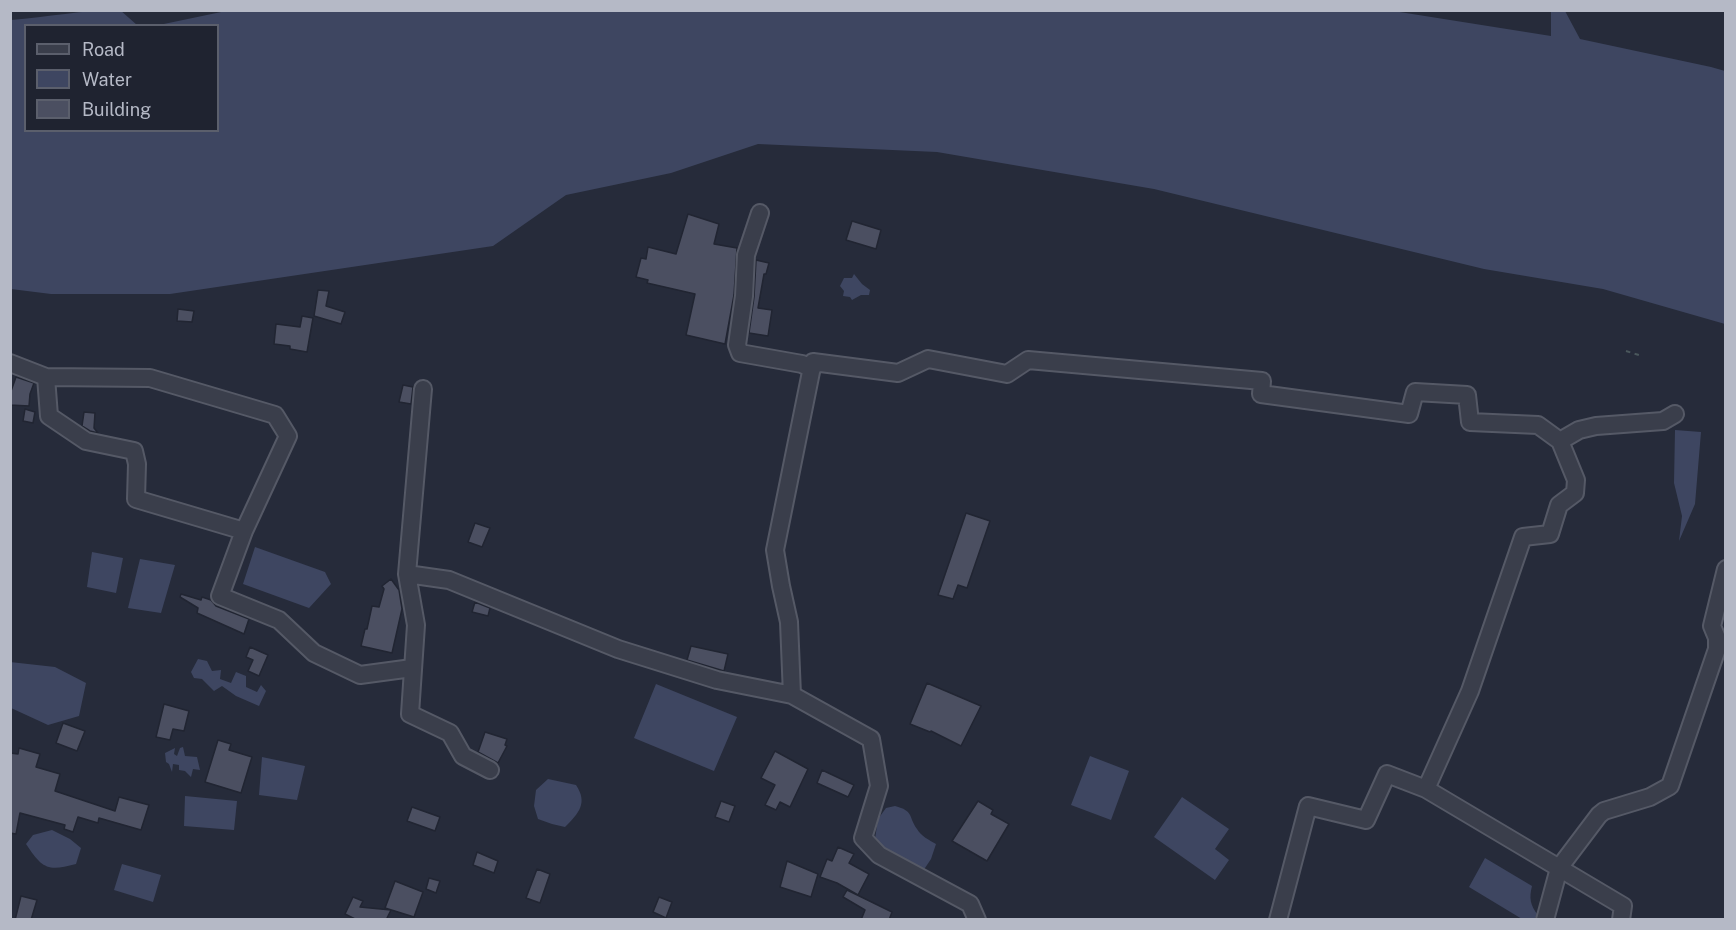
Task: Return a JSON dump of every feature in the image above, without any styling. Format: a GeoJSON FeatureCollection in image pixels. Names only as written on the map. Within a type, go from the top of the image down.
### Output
{"type":"FeatureCollection","features":[{"type":"Feature","properties":{"kind":"street"},"geometry":{"type":"LineString","coordinates":[[760,213],[746,255],[744,296],[737,345],[740,353],[802,364],[812,369]]}},
{"type":"Feature","properties":{"kind":"street"},"geometry":{"type":"LineString","coordinates":[[792,695],[789,622],[780,586],[776,550],[813,362],[898,373],[928,359],[1007,374],[1028,360],[1262,381],[1261,393],[1409,414],[1415,392],[1467,395],[1470,422],[1538,425],[1560,441],[1576,480],[1575,493],[1559,505],[1550,534],[1523,537],[1470,691],[1426,789]]}},
{"type":"Feature","properties":{"kind":"street"},"geometry":{"type":"LineString","coordinates":[[10,363],[46,377],[150,378],[275,415],[288,436],[244,531],[220,596],[279,620],[314,653],[360,675],[412,668]]}},
{"type":"Feature","properties":{"kind":"street"},"geometry":{"type":"LineString","coordinates":[[46,377],[50,416],[86,441],[134,451],[137,464],[136,499],[244,531]]}},
{"type":"Feature","properties":{"kind":"street"},"geometry":{"type":"LineString","coordinates":[[423,389],[407,574],[416,625],[410,714],[450,733],[463,756],[490,770]]}},
{"type":"Feature","properties":{"kind":"street"},"geometry":{"type":"LineString","coordinates":[[1560,441],[1579,430],[1596,426],[1663,421],[1675,414]]}},
{"type":"Feature","properties":{"kind":"street"},"geometry":{"type":"LineString","coordinates":[[1545,920],[1559,868],[1602,813],[1650,797],[1670,786],[1717,649],[1717,638],[1712,626],[1725,569]]}},
{"type":"Feature","properties":{"kind":"street"},"geometry":{"type":"LineString","coordinates":[[407,574],[450,580],[618,649],[717,680],[792,695],[871,739],[879,786],[863,838],[879,855],[970,904],[977,920]]}},
{"type":"Feature","properties":{"kind":"street"},"geometry":{"type":"LineString","coordinates":[[1278,920],[1308,806],[1366,820],[1387,774],[1426,789],[1623,906],[1621,920]]}},
{"type":"Feature","properties":{"kind":"path"},"geometry":{"type":"LineString","coordinates":[[1626,351],[1642,356]]}},
{"type":"Feature","properties":{"kind":"water"},"geometry":{"type":"Polygon","coordinates":[[[120,10],[136,24],[24,24],[24,132],[219,132],[219,24],[164,24],[226,11],[1387,10],[1551,36],[1551,11],[1565,11],[1580,39],[1725,71],[1725,324],[1603,289],[1484,269],[1154,189],[937,152],[758,144],[671,173],[566,195],[493,246],[170,294],[51,294],[11,289],[11,20],[120,10]]]}},
{"type":"Feature","properties":{"kind":"water"},"geometry":{"type":"Polygon","coordinates":[[[854,274],[870,290],[869,295],[861,295],[852,300],[850,297],[843,296],[844,291],[840,286],[844,278],[852,278],[854,274]]]}},
{"type":"Feature","properties":{"kind":"water"},"geometry":{"type":"Polygon","coordinates":[[[1675,430],[1701,432],[1695,504],[1679,541],[1682,516],[1674,483],[1675,430]]]}},
{"type":"Feature","properties":{"kind":"water"},"geometry":{"type":"Polygon","coordinates":[[[255,547],[325,572],[331,584],[309,608],[243,584],[255,547]]]}},
{"type":"Feature","properties":{"kind":"water"},"geometry":{"type":"Polygon","coordinates":[[[92,552],[123,558],[116,593],[87,587],[92,552]]]}},
{"type":"Feature","properties":{"kind":"water"},"geometry":{"type":"Polygon","coordinates":[[[140,559],[175,565],[161,613],[128,608],[140,559]]]}},
{"type":"Feature","properties":{"kind":"water"},"geometry":{"type":"Polygon","coordinates":[[[198,659],[207,661],[212,671],[221,670],[220,679],[231,683],[236,672],[246,676],[246,687],[257,692],[261,685],[266,691],[259,706],[236,696],[222,686],[214,691],[202,679],[194,678],[191,672],[198,659]]]}},
{"type":"Feature","properties":{"kind":"water"},"geometry":{"type":"Polygon","coordinates":[[[10,662],[55,667],[86,683],[79,716],[48,725],[11,708],[10,662]]]}},
{"type":"Feature","properties":{"kind":"water"},"geometry":{"type":"Polygon","coordinates":[[[656,684],[737,717],[714,771],[634,738],[656,684]]]}},
{"type":"Feature","properties":{"kind":"water"},"geometry":{"type":"Polygon","coordinates":[[[183,747],[185,756],[197,757],[200,770],[193,769],[191,777],[185,771],[179,770],[179,765],[173,764],[172,772],[166,762],[165,753],[175,748],[174,754],[177,756],[180,748],[183,747]]]}},
{"type":"Feature","properties":{"kind":"water"},"geometry":{"type":"Polygon","coordinates":[[[1090,756],[1129,771],[1111,820],[1071,805],[1090,756]]]}},
{"type":"Feature","properties":{"kind":"water"},"geometry":{"type":"Polygon","coordinates":[[[262,757],[305,766],[297,800],[259,795],[262,757]]]}},
{"type":"Feature","properties":{"kind":"water"},"geometry":{"type":"Polygon","coordinates":[[[548,779],[576,785],[580,791],[580,808],[565,827],[538,819],[534,806],[536,790],[548,779]]]}},
{"type":"Feature","properties":{"kind":"water"},"geometry":{"type":"Polygon","coordinates":[[[185,796],[237,801],[234,830],[184,826],[185,796]]]}},
{"type":"Feature","properties":{"kind":"water"},"geometry":{"type":"Polygon","coordinates":[[[1182,797],[1229,829],[1215,849],[1229,860],[1215,880],[1154,837],[1182,797]]]}},
{"type":"Feature","properties":{"kind":"water"},"geometry":{"type":"Polygon","coordinates":[[[895,806],[908,812],[925,838],[936,844],[931,859],[923,871],[891,856],[875,839],[878,819],[886,808],[895,806]]]}},
{"type":"Feature","properties":{"kind":"water"},"geometry":{"type":"Polygon","coordinates":[[[52,830],[70,839],[81,848],[76,864],[58,868],[46,866],[36,858],[26,844],[33,835],[52,830]]]}},
{"type":"Feature","properties":{"kind":"water"},"geometry":{"type":"Polygon","coordinates":[[[1485,858],[1532,886],[1531,901],[1538,915],[1534,919],[1522,919],[1469,887],[1485,858]]]}},
{"type":"Feature","properties":{"kind":"water"},"geometry":{"type":"Polygon","coordinates":[[[122,864],[161,875],[153,902],[114,890],[122,864]]]}},
{"type":"Feature","properties":{"kind":"building"},"geometry":{"type":"Polygon","coordinates":[[[688,214],[719,224],[714,244],[737,248],[734,295],[725,344],[686,335],[695,294],[647,283],[648,280],[636,277],[641,258],[646,259],[648,247],[676,254],[688,214]]]}},
{"type":"Feature","properties":{"kind":"building"},"geometry":{"type":"Polygon","coordinates":[[[852,221],[881,230],[876,249],[846,240],[852,221]]]}},
{"type":"Feature","properties":{"kind":"building"},"geometry":{"type":"Polygon","coordinates":[[[756,260],[769,263],[766,274],[764,274],[758,308],[772,310],[768,336],[749,333],[756,260]]]}},
{"type":"Feature","properties":{"kind":"building"},"geometry":{"type":"Polygon","coordinates":[[[318,290],[329,291],[326,306],[345,312],[341,324],[314,316],[318,290]]]}},
{"type":"Feature","properties":{"kind":"building"},"geometry":{"type":"Polygon","coordinates":[[[178,309],[194,311],[192,322],[177,321],[178,309]]]}},
{"type":"Feature","properties":{"kind":"building"},"geometry":{"type":"Polygon","coordinates":[[[302,316],[313,318],[307,352],[290,349],[290,346],[274,344],[276,324],[300,327],[302,316]]]}},
{"type":"Feature","properties":{"kind":"building"},"geometry":{"type":"Polygon","coordinates":[[[16,377],[34,383],[29,406],[10,405],[10,394],[16,377]]]}},
{"type":"Feature","properties":{"kind":"building"},"geometry":{"type":"Polygon","coordinates":[[[403,385],[413,387],[411,404],[399,402],[403,385]]]}},
{"type":"Feature","properties":{"kind":"building"},"geometry":{"type":"Polygon","coordinates":[[[25,409],[35,412],[33,423],[23,421],[25,409]]]}},
{"type":"Feature","properties":{"kind":"building"},"geometry":{"type":"Polygon","coordinates":[[[84,412],[95,413],[94,428],[98,433],[82,426],[84,412]]]}},
{"type":"Feature","properties":{"kind":"building"},"geometry":{"type":"Polygon","coordinates":[[[966,513],[990,521],[967,588],[958,585],[953,599],[938,595],[966,513]]]}},
{"type":"Feature","properties":{"kind":"building"},"geometry":{"type":"Polygon","coordinates":[[[475,523],[490,528],[482,547],[468,542],[475,523]]]}},
{"type":"Feature","properties":{"kind":"building"},"geometry":{"type":"Polygon","coordinates":[[[391,579],[399,590],[402,609],[392,653],[361,646],[372,606],[379,607],[384,589],[382,586],[391,579]]]}},
{"type":"Feature","properties":{"kind":"building"},"geometry":{"type":"Polygon","coordinates":[[[181,594],[201,600],[202,597],[211,600],[216,606],[249,619],[244,634],[197,613],[198,608],[180,597],[181,594]]]}},
{"type":"Feature","properties":{"kind":"building"},"geometry":{"type":"Polygon","coordinates":[[[475,602],[490,608],[488,616],[472,612],[475,602]]]}},
{"type":"Feature","properties":{"kind":"building"},"geometry":{"type":"Polygon","coordinates":[[[691,646],[728,654],[724,671],[687,660],[691,646]]]}},
{"type":"Feature","properties":{"kind":"building"},"geometry":{"type":"Polygon","coordinates":[[[250,647],[268,655],[259,676],[248,671],[253,660],[246,657],[250,647]]]}},
{"type":"Feature","properties":{"kind":"building"},"geometry":{"type":"Polygon","coordinates":[[[927,683],[981,706],[961,746],[931,731],[910,724],[927,683]]]}},
{"type":"Feature","properties":{"kind":"building"},"geometry":{"type":"Polygon","coordinates":[[[164,704],[189,711],[184,731],[173,729],[170,740],[156,737],[164,704]]]}},
{"type":"Feature","properties":{"kind":"building"},"geometry":{"type":"Polygon","coordinates":[[[63,723],[85,731],[77,751],[56,743],[63,723]]]}},
{"type":"Feature","properties":{"kind":"building"},"geometry":{"type":"Polygon","coordinates":[[[485,732],[507,739],[505,745],[507,746],[498,763],[478,752],[485,732]]]}},
{"type":"Feature","properties":{"kind":"building"},"geometry":{"type":"Polygon","coordinates":[[[218,740],[231,744],[229,750],[252,757],[241,793],[205,782],[218,740]]]}},
{"type":"Feature","properties":{"kind":"building"},"geometry":{"type":"Polygon","coordinates":[[[19,748],[40,754],[36,767],[60,774],[55,791],[115,811],[119,797],[149,805],[141,830],[99,818],[98,823],[78,817],[73,832],[64,829],[65,825],[20,813],[16,834],[10,833],[10,753],[18,754],[19,748]]]}},
{"type":"Feature","properties":{"kind":"building"},"geometry":{"type":"Polygon","coordinates":[[[775,751],[808,769],[790,807],[780,802],[776,810],[765,805],[775,785],[761,778],[775,751]]]}},
{"type":"Feature","properties":{"kind":"building"},"geometry":{"type":"Polygon","coordinates":[[[822,770],[854,785],[848,797],[817,783],[822,770]]]}},
{"type":"Feature","properties":{"kind":"building"},"geometry":{"type":"Polygon","coordinates":[[[721,801],[735,806],[729,822],[715,817],[721,801]]]}},
{"type":"Feature","properties":{"kind":"building"},"geometry":{"type":"Polygon","coordinates":[[[978,801],[993,810],[991,814],[1009,824],[987,861],[952,841],[978,801]]]}},
{"type":"Feature","properties":{"kind":"building"},"geometry":{"type":"Polygon","coordinates":[[[412,807],[440,817],[435,831],[407,821],[412,807]]]}},
{"type":"Feature","properties":{"kind":"building"},"geometry":{"type":"Polygon","coordinates":[[[838,847],[854,854],[849,863],[869,874],[858,895],[837,883],[820,877],[827,859],[832,861],[838,847]]]}},
{"type":"Feature","properties":{"kind":"building"},"geometry":{"type":"Polygon","coordinates":[[[477,852],[498,861],[494,873],[473,865],[477,852]]]}},
{"type":"Feature","properties":{"kind":"building"},"geometry":{"type":"Polygon","coordinates":[[[787,861],[818,874],[811,897],[780,887],[787,861]]]}},
{"type":"Feature","properties":{"kind":"building"},"geometry":{"type":"Polygon","coordinates":[[[537,869],[550,874],[540,903],[526,898],[537,869]]]}},
{"type":"Feature","properties":{"kind":"building"},"geometry":{"type":"Polygon","coordinates":[[[429,878],[440,881],[436,893],[426,889],[429,878]]]}},
{"type":"Feature","properties":{"kind":"building"},"geometry":{"type":"Polygon","coordinates":[[[395,881],[423,892],[414,917],[385,908],[395,881]]]}},
{"type":"Feature","properties":{"kind":"building"},"geometry":{"type":"Polygon","coordinates":[[[847,890],[892,912],[889,920],[861,920],[865,910],[843,897],[847,890]]]}},
{"type":"Feature","properties":{"kind":"building"},"geometry":{"type":"Polygon","coordinates":[[[21,896],[37,900],[31,920],[15,920],[21,896]]]}},
{"type":"Feature","properties":{"kind":"building"},"geometry":{"type":"Polygon","coordinates":[[[353,897],[363,901],[360,907],[391,910],[386,920],[357,920],[345,914],[353,897]]]}},
{"type":"Feature","properties":{"kind":"building"},"geometry":{"type":"Polygon","coordinates":[[[659,897],[672,902],[666,918],[653,912],[659,897]]]}}]}
